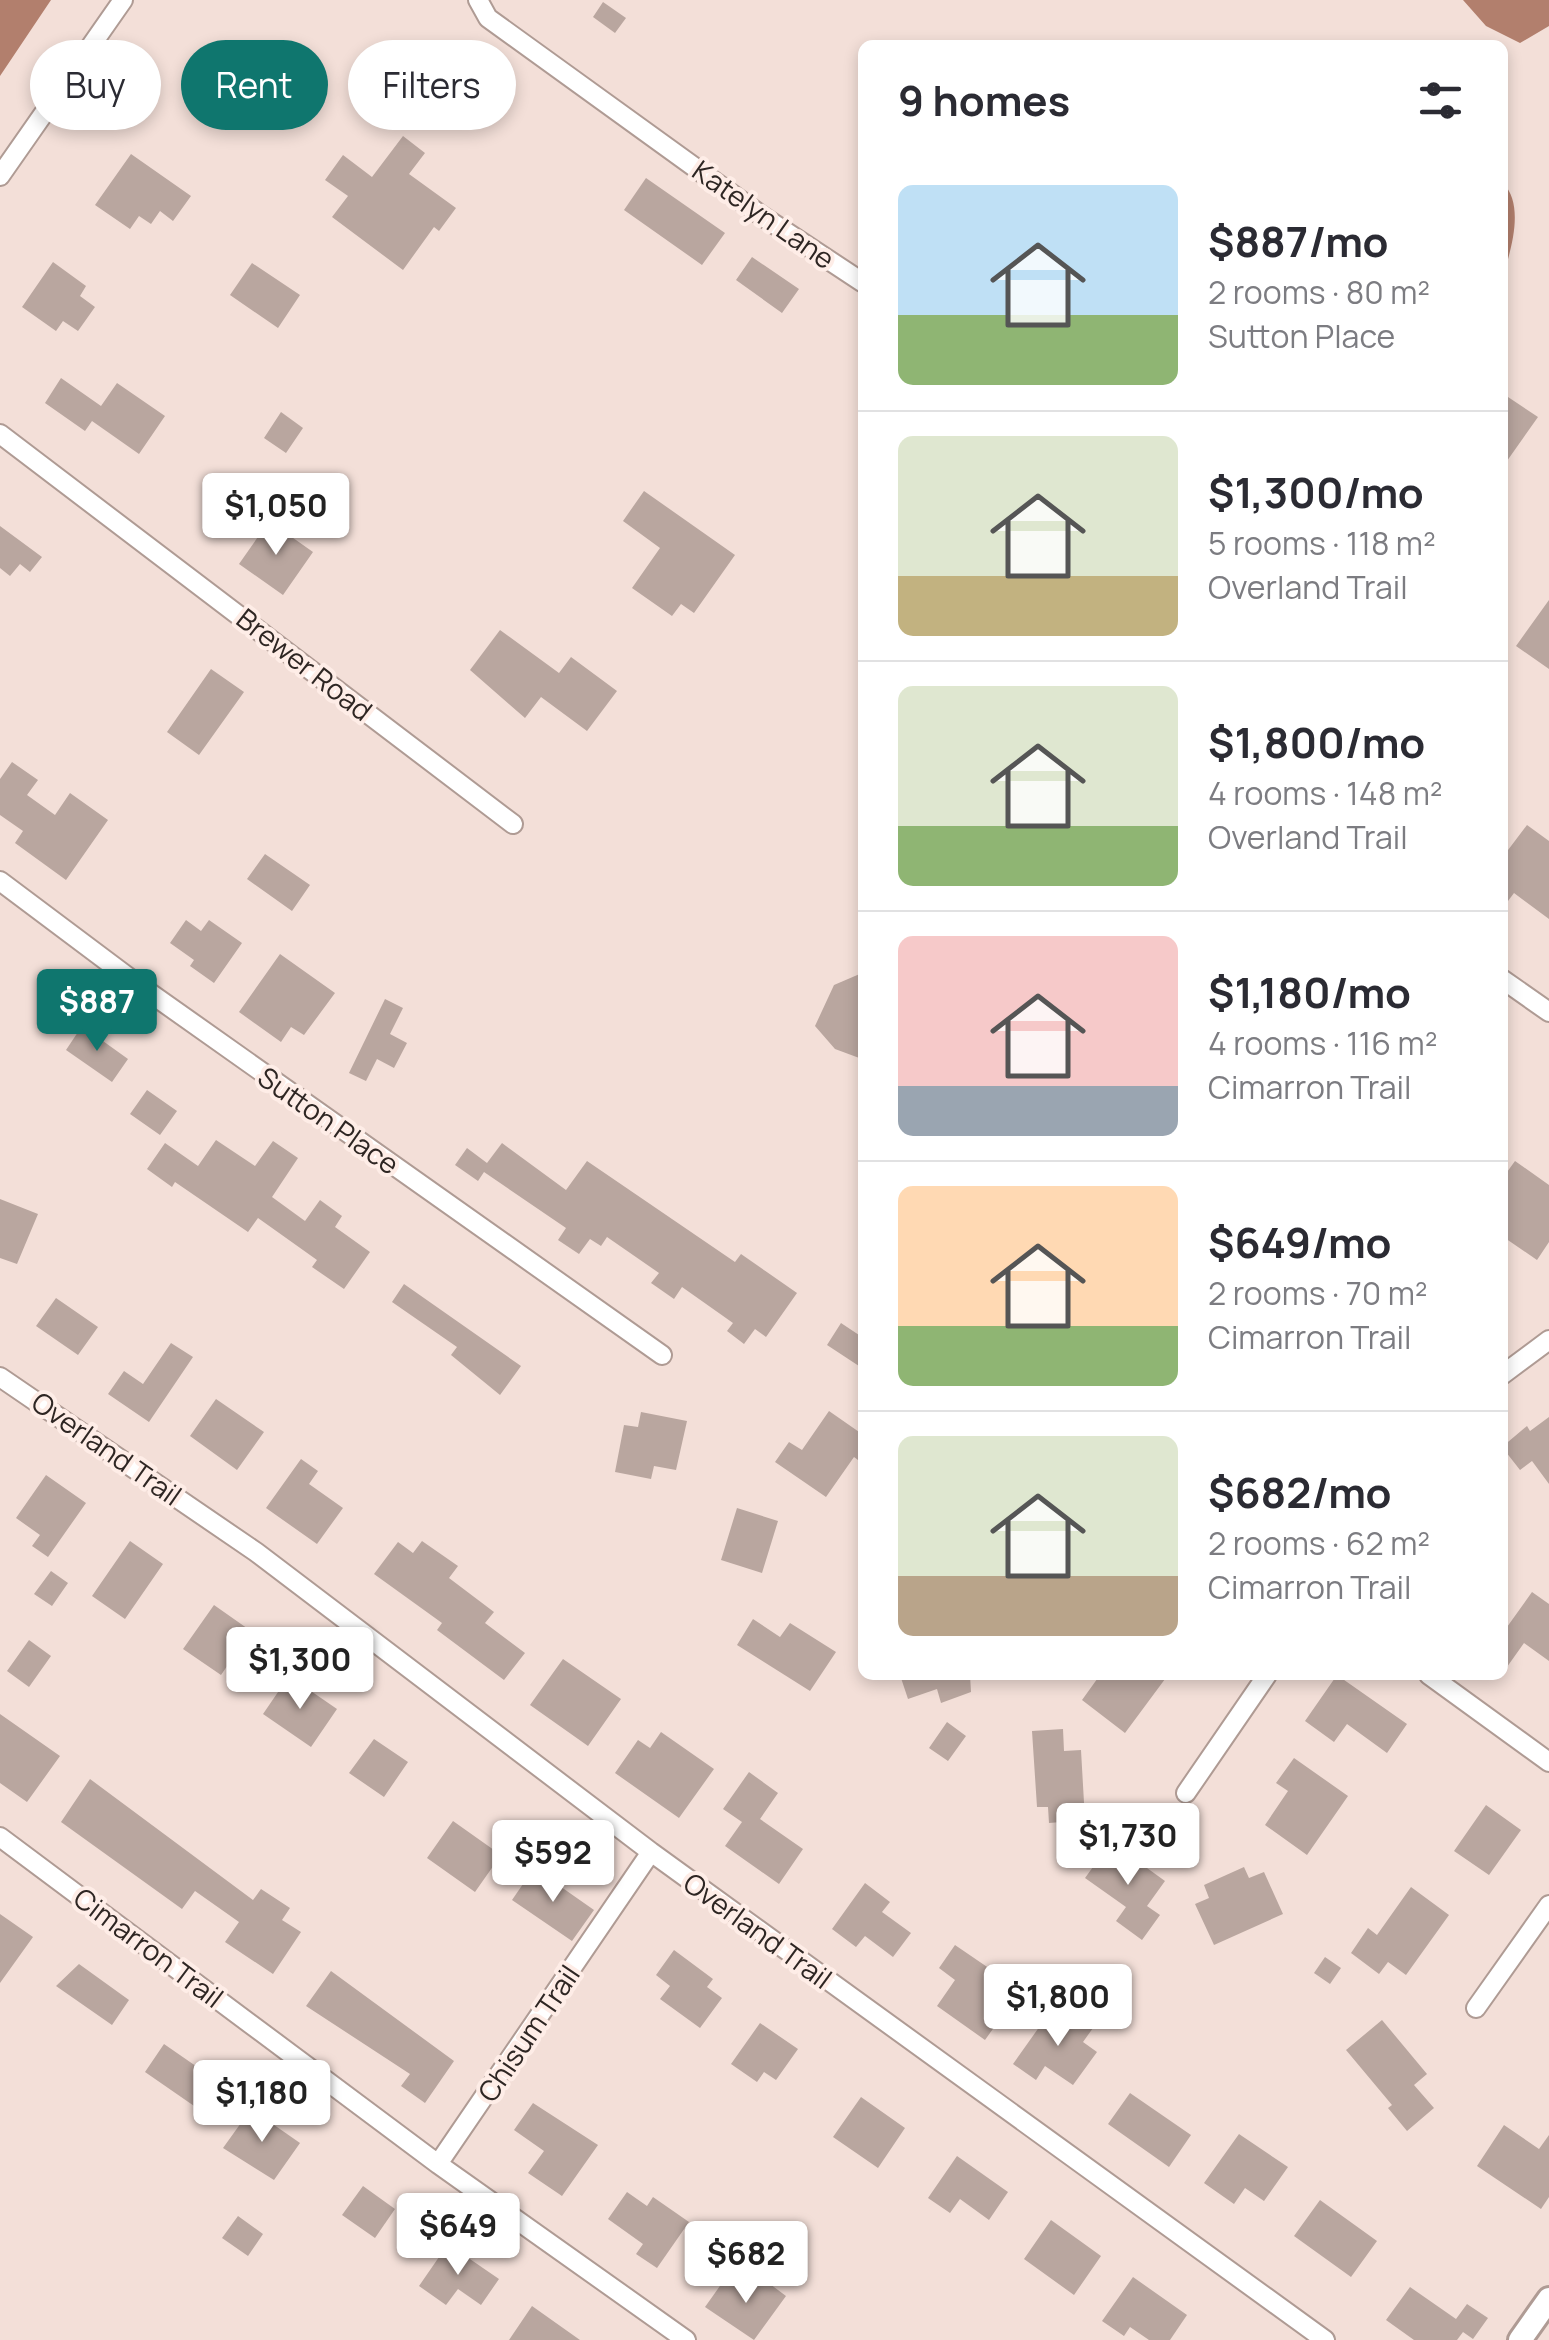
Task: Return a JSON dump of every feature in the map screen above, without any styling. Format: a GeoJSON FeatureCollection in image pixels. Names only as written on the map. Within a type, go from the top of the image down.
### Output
{"type":"FeatureCollection","features":[{"type":"Feature","properties":{"kind":"street"},"geometry":{"type":"LineString","coordinates":[[0,176],[123,0]]}},
{"type":"Feature","properties":{"kind":"street","name":"Katelyn Lane"},"geometry":{"type":"LineString","coordinates":[[478,0],[488,18],[762,216],[858,279]]}},
{"type":"Feature","properties":{"kind":"street","name":"Brewer Road"},"geometry":{"type":"LineString","coordinates":[[0,434],[513,824]]}},
{"type":"Feature","properties":{"kind":"street","name":"Sutton Place"},"geometry":{"type":"LineString","coordinates":[[0,881],[136,984],[662,1355]]}},
{"type":"Feature","properties":{"kind":"street"},"geometry":{"type":"LineString","coordinates":[[1508,983],[1549,1012]]}},
{"type":"Feature","properties":{"kind":"street"},"geometry":{"type":"LineString","coordinates":[[1508,1371],[1549,1340]]}},
{"type":"Feature","properties":{"kind":"street","name":"Overland Trail"},"geometry":{"type":"LineString","coordinates":[[0,1377],[256,1552],[651,1852],[1325,2340]]}},
{"type":"Feature","properties":{"kind":"street"},"geometry":{"type":"LineString","coordinates":[[1186,1793],[1264,1680]]}},
{"type":"Feature","properties":{"kind":"street"},"geometry":{"type":"LineString","coordinates":[[1436,1680],[1549,1762]]}},
{"type":"Feature","properties":{"kind":"street","name":"Cimarron Trail"},"geometry":{"type":"LineString","coordinates":[[0,1836],[438,2164],[686,2340]]}},
{"type":"Feature","properties":{"kind":"street","name":"Chisum Trail"},"geometry":{"type":"LineString","coordinates":[[438,2164],[651,1852]]}},
{"type":"Feature","properties":{"kind":"street"},"geometry":{"type":"LineString","coordinates":[[1476,2008],[1549,1905]]}},
{"type":"Feature","properties":{"kind":"street"},"geometry":{"type":"LineString","coordinates":[[1520,2340],[1549,2299]]}},
{"type":"Feature","properties":{"kind":"shaded area"},"geometry":{"type":"Polygon","coordinates":[[[0,0],[51,0],[0,76],[0,0]]]}},
{"type":"Feature","properties":{"kind":"shaded area"},"geometry":{"type":"Polygon","coordinates":[[[1463,0],[1549,0],[1549,26],[1520,43],[1486,26],[1463,0]]]}},
{"type":"Feature","properties":{"kind":"shaded area"},"geometry":{"type":"Polygon","coordinates":[[[1508,189],[1515,215],[1508,257],[1508,189]]]}},
{"type":"Feature","properties":{"kind":"building"},"geometry":{"type":"Polygon","coordinates":[[[603,2],[626,18],[615,33],[593,17],[603,2]]]}},
{"type":"Feature","properties":{"kind":"building"},"geometry":{"type":"Polygon","coordinates":[[[403,136],[425,153],[409,174],[456,208],[439,231],[434,227],[403,270],[332,217],[348,196],[325,180],[343,155],[372,177],[403,136]]]}},
{"type":"Feature","properties":{"kind":"building"},"geometry":{"type":"Polygon","coordinates":[[[131,154],[191,196],[173,221],[160,211],[151,224],[139,216],[130,229],[95,205],[131,154]]]}},
{"type":"Feature","properties":{"kind":"building"},"geometry":{"type":"Polygon","coordinates":[[[646,178],[725,233],[702,265],[624,210],[646,178]]]}},
{"type":"Feature","properties":{"kind":"building"},"geometry":{"type":"Polygon","coordinates":[[[752,257],[799,289],[782,313],[736,280],[752,257]]]}},
{"type":"Feature","properties":{"kind":"building"},"geometry":{"type":"Polygon","coordinates":[[[53,262],[86,286],[80,296],[95,307],[78,331],[63,321],[56,331],[22,307],[53,262]]]}},
{"type":"Feature","properties":{"kind":"building"},"geometry":{"type":"Polygon","coordinates":[[[252,263],[300,295],[278,328],[230,295],[252,263]]]}},
{"type":"Feature","properties":{"kind":"building"},"geometry":{"type":"Polygon","coordinates":[[[61,378],[101,406],[117,383],[165,416],[139,454],[92,421],[85,431],[45,403],[61,378]]]}},
{"type":"Feature","properties":{"kind":"building"},"geometry":{"type":"Polygon","coordinates":[[[1508,397],[1538,417],[1508,460],[1508,397]]]}},
{"type":"Feature","properties":{"kind":"building"},"geometry":{"type":"Polygon","coordinates":[[[281,412],[303,428],[286,453],[264,438],[281,412]]]}},
{"type":"Feature","properties":{"kind":"building"},"geometry":{"type":"Polygon","coordinates":[[[644,491],[735,555],[694,613],[681,604],[672,616],[632,588],[660,548],[623,521],[644,491]]]}},
{"type":"Feature","properties":{"kind":"building"},"geometry":{"type":"Polygon","coordinates":[[[269,521],[313,552],[283,595],[239,564],[269,521]]]}},
{"type":"Feature","properties":{"kind":"building"},"geometry":{"type":"Polygon","coordinates":[[[0,526],[42,557],[30,572],[20,564],[10,576],[0,568],[0,526]]]}},
{"type":"Feature","properties":{"kind":"building"},"geometry":{"type":"Polygon","coordinates":[[[1549,600],[1549,669],[1516,646],[1549,600]]]}},
{"type":"Feature","properties":{"kind":"building"},"geometry":{"type":"Polygon","coordinates":[[[500,630],[559,673],[571,657],[617,691],[587,731],[541,697],[525,718],[470,670],[500,630]]]}},
{"type":"Feature","properties":{"kind":"building"},"geometry":{"type":"Polygon","coordinates":[[[211,669],[244,692],[199,755],[167,732],[211,669]]]}},
{"type":"Feature","properties":{"kind":"building"},"geometry":{"type":"Polygon","coordinates":[[[12,762],[38,780],[27,795],[55,815],[70,793],[108,820],[66,880],[15,843],[23,831],[0,815],[0,779],[12,762]]]}},
{"type":"Feature","properties":{"kind":"building"},"geometry":{"type":"Polygon","coordinates":[[[1527,825],[1549,841],[1549,919],[1514,893],[1508,901],[1508,850],[1527,825]]]}},
{"type":"Feature","properties":{"kind":"building"},"geometry":{"type":"Polygon","coordinates":[[[265,854],[310,885],[292,911],[247,879],[265,854]]]}},
{"type":"Feature","properties":{"kind":"building"},"geometry":{"type":"Polygon","coordinates":[[[186,920],[201,931],[209,920],[242,943],[214,983],[190,966],[194,960],[170,943],[186,920]]]}},
{"type":"Feature","properties":{"kind":"building"},"geometry":{"type":"Polygon","coordinates":[[[280,954],[335,993],[304,1035],[291,1027],[281,1042],[239,1012],[280,954]]]}},
{"type":"Feature","properties":{"kind":"building"},"geometry":{"type":"Polygon","coordinates":[[[858,975],[858,1058],[835,1049],[815,1026],[834,985],[858,975]]]}},
{"type":"Feature","properties":{"kind":"building"},"geometry":{"type":"Polygon","coordinates":[[[385,999],[403,1008],[390,1034],[407,1043],[394,1068],[377,1059],[366,1081],[349,1073],[385,999]]]}},
{"type":"Feature","properties":{"kind":"building"},"geometry":{"type":"Polygon","coordinates":[[[82,1026],[128,1059],[112,1082],[66,1050],[82,1026]]]}},
{"type":"Feature","properties":{"kind":"building"},"geometry":{"type":"Polygon","coordinates":[[[147,1090],[177,1111],[160,1135],[130,1114],[147,1090]]]}},
{"type":"Feature","properties":{"kind":"building"},"geometry":{"type":"Polygon","coordinates":[[[216,1140],[255,1166],[273,1141],[298,1158],[272,1197],[305,1221],[320,1200],[342,1216],[335,1227],[370,1252],[344,1289],[312,1267],[317,1260],[258,1218],[248,1232],[175,1182],[172,1187],[147,1169],[165,1143],[198,1166],[216,1140]]]}},
{"type":"Feature","properties":{"kind":"building"},"geometry":{"type":"Polygon","coordinates":[[[502,1143],[566,1190],[587,1161],[735,1262],[741,1254],[797,1293],[766,1337],[755,1329],[744,1344],[727,1331],[733,1323],[682,1287],[674,1299],[651,1283],[659,1273],[607,1237],[601,1246],[590,1239],[579,1254],[558,1240],[566,1228],[484,1172],[478,1181],[455,1165],[467,1148],[487,1163],[502,1143]]]}},
{"type":"Feature","properties":{"kind":"building"},"geometry":{"type":"Polygon","coordinates":[[[1515,1161],[1549,1185],[1549,1242],[1537,1260],[1508,1240],[1508,1171],[1515,1161]]]}},
{"type":"Feature","properties":{"kind":"building"},"geometry":{"type":"Polygon","coordinates":[[[0,1199],[38,1214],[17,1264],[0,1258],[0,1199]]]}},
{"type":"Feature","properties":{"kind":"building"},"geometry":{"type":"Polygon","coordinates":[[[404,1284],[521,1366],[500,1395],[451,1355],[457,1347],[392,1302],[404,1284]]]}},
{"type":"Feature","properties":{"kind":"building"},"geometry":{"type":"Polygon","coordinates":[[[56,1298],[98,1327],[78,1355],[36,1326],[56,1298]]]}},
{"type":"Feature","properties":{"kind":"building"},"geometry":{"type":"Polygon","coordinates":[[[841,1323],[858,1334],[858,1365],[827,1345],[841,1323]]]}},
{"type":"Feature","properties":{"kind":"building"},"geometry":{"type":"Polygon","coordinates":[[[171,1343],[193,1357],[149,1422],[108,1394],[124,1371],[143,1384],[171,1343]]]}},
{"type":"Feature","properties":{"kind":"building"},"geometry":{"type":"Polygon","coordinates":[[[216,1399],[264,1432],[237,1470],[190,1436],[216,1399]]]}},
{"type":"Feature","properties":{"kind":"building"},"geometry":{"type":"Polygon","coordinates":[[[829,1411],[858,1431],[858,1460],[854,1457],[826,1497],[775,1462],[789,1442],[802,1450],[829,1411]]]}},
{"type":"Feature","properties":{"kind":"building"},"geometry":{"type":"Polygon","coordinates":[[[641,1412],[687,1421],[676,1470],[654,1466],[651,1479],[615,1472],[624,1425],[638,1427],[641,1412]]]}},
{"type":"Feature","properties":{"kind":"building"},"geometry":{"type":"Polygon","coordinates":[[[1549,1417],[1549,1484],[1532,1461],[1520,1470],[1508,1455],[1508,1442],[1527,1426],[1530,1431],[1549,1417]]]}},
{"type":"Feature","properties":{"kind":"building"},"geometry":{"type":"Polygon","coordinates":[[[301,1459],[318,1471],[309,1484],[343,1508],[317,1544],[266,1508],[301,1459]]]}},
{"type":"Feature","properties":{"kind":"building"},"geometry":{"type":"Polygon","coordinates":[[[46,1475],[86,1503],[48,1557],[32,1546],[40,1535],[16,1518],[46,1475]]]}},
{"type":"Feature","properties":{"kind":"building"},"geometry":{"type":"Polygon","coordinates":[[[737,1508],[778,1521],[762,1573],[721,1560],[737,1508]]]}},
{"type":"Feature","properties":{"kind":"building"},"geometry":{"type":"Polygon","coordinates":[[[130,1541],[163,1564],[125,1619],[92,1596],[130,1541]]]}},
{"type":"Feature","properties":{"kind":"building"},"geometry":{"type":"Polygon","coordinates":[[[422,1541],[458,1566],[449,1578],[494,1612],[485,1623],[525,1653],[504,1680],[437,1630],[442,1623],[374,1574],[398,1542],[413,1553],[422,1541]]]}},
{"type":"Feature","properties":{"kind":"building"},"geometry":{"type":"Polygon","coordinates":[[[51,1571],[68,1583],[52,1606],[34,1594],[51,1571]]]}},
{"type":"Feature","properties":{"kind":"building"},"geometry":{"type":"Polygon","coordinates":[[[1532,1592],[1549,1604],[1549,1661],[1524,1643],[1508,1666],[1508,1626],[1532,1592]]]}},
{"type":"Feature","properties":{"kind":"building"},"geometry":{"type":"Polygon","coordinates":[[[214,1605],[251,1631],[221,1675],[183,1649],[214,1605]]]}},
{"type":"Feature","properties":{"kind":"building"},"geometry":{"type":"Polygon","coordinates":[[[753,1619],[780,1637],[790,1623],[836,1652],[810,1691],[737,1645],[753,1619]]]}},
{"type":"Feature","properties":{"kind":"building"},"geometry":{"type":"Polygon","coordinates":[[[29,1640],[51,1656],[29,1687],[7,1671],[29,1640]]]}},
{"type":"Feature","properties":{"kind":"building"},"geometry":{"type":"Polygon","coordinates":[[[563,1659],[621,1699],[588,1746],[530,1705],[563,1659]]]}},
{"type":"Feature","properties":{"kind":"building"},"geometry":{"type":"Polygon","coordinates":[[[289,1676],[337,1709],[311,1747],[263,1714],[289,1676]]]}},
{"type":"Feature","properties":{"kind":"building"},"geometry":{"type":"Polygon","coordinates":[[[902,1680],[970,1680],[971,1692],[941,1703],[937,1689],[908,1699],[902,1680]]]}},
{"type":"Feature","properties":{"kind":"building"},"geometry":{"type":"Polygon","coordinates":[[[1096,1680],[1164,1680],[1125,1733],[1082,1700],[1096,1680]]]}},
{"type":"Feature","properties":{"kind":"building"},"geometry":{"type":"Polygon","coordinates":[[[1334,1680],[1344,1680],[1407,1724],[1387,1753],[1347,1724],[1334,1742],[1305,1721],[1334,1680]]]}},
{"type":"Feature","properties":{"kind":"building"},"geometry":{"type":"Polygon","coordinates":[[[0,1714],[60,1756],[27,1802],[0,1783],[0,1714]]]}},
{"type":"Feature","properties":{"kind":"building"},"geometry":{"type":"Polygon","coordinates":[[[947,1722],[966,1736],[948,1761],[929,1748],[947,1722]]]}},
{"type":"Feature","properties":{"kind":"building"},"geometry":{"type":"Polygon","coordinates":[[[1063,1729],[1064,1751],[1081,1750],[1085,1820],[1049,1823],[1048,1807],[1037,1807],[1032,1731],[1063,1729]]]}},
{"type":"Feature","properties":{"kind":"building"},"geometry":{"type":"Polygon","coordinates":[[[661,1732],[714,1769],[679,1818],[615,1773],[638,1740],[650,1748],[661,1732]]]}},
{"type":"Feature","properties":{"kind":"building"},"geometry":{"type":"Polygon","coordinates":[[[374,1739],[408,1762],[384,1797],[349,1773],[374,1739]]]}},
{"type":"Feature","properties":{"kind":"building"},"geometry":{"type":"Polygon","coordinates":[[[1294,1758],[1348,1796],[1307,1855],[1265,1825],[1288,1791],[1276,1783],[1294,1758]]]}},
{"type":"Feature","properties":{"kind":"building"},"geometry":{"type":"Polygon","coordinates":[[[749,1772],[778,1793],[760,1819],[803,1849],[779,1884],[725,1846],[742,1822],[723,1809],[749,1772]]]}},
{"type":"Feature","properties":{"kind":"building"},"geometry":{"type":"Polygon","coordinates":[[[90,1779],[253,1900],[261,1889],[290,1908],[282,1920],[301,1932],[273,1974],[225,1942],[239,1922],[195,1891],[182,1909],[61,1822],[90,1779]]]}},
{"type":"Feature","properties":{"kind":"building"},"geometry":{"type":"Polygon","coordinates":[[[1486,1805],[1521,1830],[1489,1875],[1454,1851],[1486,1805]]]}},
{"type":"Feature","properties":{"kind":"building"},"geometry":{"type":"Polygon","coordinates":[[[453,1821],[501,1855],[475,1892],[427,1858],[453,1821]]]}},
{"type":"Feature","properties":{"kind":"building"},"geometry":{"type":"Polygon","coordinates":[[[1111,1842],[1165,1881],[1147,1906],[1160,1915],[1142,1940],[1116,1921],[1126,1907],[1085,1878],[1111,1842]]]}},
{"type":"Feature","properties":{"kind":"building"},"geometry":{"type":"Polygon","coordinates":[[[1244,1867],[1249,1878],[1264,1872],[1283,1914],[1214,1945],[1195,1904],[1209,1898],[1204,1885],[1244,1867]]]}},
{"type":"Feature","properties":{"kind":"building"},"geometry":{"type":"Polygon","coordinates":[[[534,1868],[594,1910],[572,1941],[512,1900],[534,1868]]]}},
{"type":"Feature","properties":{"kind":"building"},"geometry":{"type":"Polygon","coordinates":[[[865,1883],[890,1902],[882,1912],[911,1933],[893,1957],[865,1936],[856,1947],[832,1929],[865,1883]]]}},
{"type":"Feature","properties":{"kind":"building"},"geometry":{"type":"Polygon","coordinates":[[[1411,1887],[1449,1915],[1406,1975],[1388,1962],[1379,1974],[1351,1953],[1368,1928],[1377,1935],[1411,1887]]]}},
{"type":"Feature","properties":{"kind":"building"},"geometry":{"type":"Polygon","coordinates":[[[0,1914],[33,1937],[0,1983],[0,1914]]]}},
{"type":"Feature","properties":{"kind":"building"},"geometry":{"type":"Polygon","coordinates":[[[955,1945],[996,1973],[985,1987],[1010,2005],[985,2040],[937,2006],[955,1980],[939,1968],[955,1945]]]}},
{"type":"Feature","properties":{"kind":"building"},"geometry":{"type":"Polygon","coordinates":[[[674,1950],[713,1979],[707,1987],[722,1998],[700,2028],[660,1999],[670,1986],[656,1975],[674,1950]]]}},
{"type":"Feature","properties":{"kind":"building"},"geometry":{"type":"Polygon","coordinates":[[[1325,1957],[1341,1968],[1330,1984],[1314,1973],[1325,1957]]]}},
{"type":"Feature","properties":{"kind":"building"},"geometry":{"type":"Polygon","coordinates":[[[79,1964],[129,2000],[112,2025],[56,1986],[79,1964]]]}},
{"type":"Feature","properties":{"kind":"building"},"geometry":{"type":"Polygon","coordinates":[[[331,1971],[454,2061],[425,2103],[401,2086],[410,2074],[306,2006],[331,1971]]]}},
{"type":"Feature","properties":{"kind":"building"},"geometry":{"type":"Polygon","coordinates":[[[1067,2010],[1093,2028],[1083,2042],[1097,2052],[1073,2085],[1045,2066],[1036,2080],[1013,2064],[1047,2016],[1058,2023],[1067,2010]]]}},
{"type":"Feature","properties":{"kind":"building"},"geometry":{"type":"Polygon","coordinates":[[[1382,2020],[1427,2074],[1414,2085],[1434,2108],[1407,2131],[1388,2108],[1392,2105],[1346,2050],[1382,2020]]]}},
{"type":"Feature","properties":{"kind":"building"},"geometry":{"type":"Polygon","coordinates":[[[760,2023],[798,2049],[776,2080],[764,2072],[757,2082],[731,2064],[760,2023]]]}},
{"type":"Feature","properties":{"kind":"building"},"geometry":{"type":"Polygon","coordinates":[[[164,2044],[216,2080],[197,2108],[145,2072],[164,2044]]]}},
{"type":"Feature","properties":{"kind":"building"},"geometry":{"type":"Polygon","coordinates":[[[1130,2093],[1191,2135],[1169,2167],[1108,2124],[1130,2093]]]}},
{"type":"Feature","properties":{"kind":"building"},"geometry":{"type":"Polygon","coordinates":[[[861,2097],[905,2128],[878,2168],[833,2137],[861,2097]]]}},
{"type":"Feature","properties":{"kind":"building"},"geometry":{"type":"Polygon","coordinates":[[[533,2103],[598,2145],[562,2196],[528,2173],[544,2151],[514,2130],[533,2103]]]}},
{"type":"Feature","properties":{"kind":"building"},"geometry":{"type":"Polygon","coordinates":[[[251,2109],[300,2143],[274,2180],[223,2148],[251,2109]]]}},
{"type":"Feature","properties":{"kind":"building"},"geometry":{"type":"Polygon","coordinates":[[[1504,2125],[1539,2149],[1549,2135],[1549,2197],[1541,2209],[1477,2166],[1504,2125]]]}},
{"type":"Feature","properties":{"kind":"building"},"geometry":{"type":"Polygon","coordinates":[[[1239,2134],[1288,2167],[1264,2201],[1245,2188],[1234,2204],[1204,2183],[1239,2134]]]}},
{"type":"Feature","properties":{"kind":"building"},"geometry":{"type":"Polygon","coordinates":[[[957,2156],[1008,2192],[989,2220],[960,2199],[950,2213],[928,2198],[957,2156]]]}},
{"type":"Feature","properties":{"kind":"building"},"geometry":{"type":"Polygon","coordinates":[[[363,2186],[395,2209],[375,2238],[342,2215],[363,2186]]]}},
{"type":"Feature","properties":{"kind":"building"},"geometry":{"type":"Polygon","coordinates":[[[627,2192],[647,2206],[653,2197],[689,2222],[657,2268],[636,2254],[643,2244],[608,2219],[627,2192]]]}},
{"type":"Feature","properties":{"kind":"building"},"geometry":{"type":"Polygon","coordinates":[[[1320,2200],[1377,2241],[1351,2277],[1294,2236],[1320,2200]]]}},
{"type":"Feature","properties":{"kind":"building"},"geometry":{"type":"Polygon","coordinates":[[[238,2216],[263,2234],[248,2256],[222,2238],[238,2216]]]}},
{"type":"Feature","properties":{"kind":"building"},"geometry":{"type":"Polygon","coordinates":[[[1051,2220],[1101,2256],[1074,2295],[1024,2259],[1051,2220]]]}},
{"type":"Feature","properties":{"kind":"building"},"geometry":{"type":"Polygon","coordinates":[[[448,2244],[499,2279],[481,2305],[458,2289],[446,2305],[419,2286],[448,2244]]]}},
{"type":"Feature","properties":{"kind":"building"},"geometry":{"type":"Polygon","coordinates":[[[727,2276],[751,2294],[762,2278],[786,2296],[754,2340],[705,2307],[727,2276]]]}},
{"type":"Feature","properties":{"kind":"building"},"geometry":{"type":"Polygon","coordinates":[[[1133,2277],[1187,2315],[1170,2340],[1149,2340],[1130,2327],[1124,2336],[1102,2321],[1133,2277]]]}},
{"type":"Feature","properties":{"kind":"building"},"geometry":{"type":"Polygon","coordinates":[[[1410,2287],[1456,2319],[1467,2304],[1488,2318],[1473,2339],[1463,2332],[1457,2340],[1414,2340],[1386,2320],[1410,2287]]]}},
{"type":"Feature","properties":{"kind":"building"},"geometry":{"type":"Polygon","coordinates":[[[532,2306],[580,2340],[509,2340],[532,2306]]]}}]}
